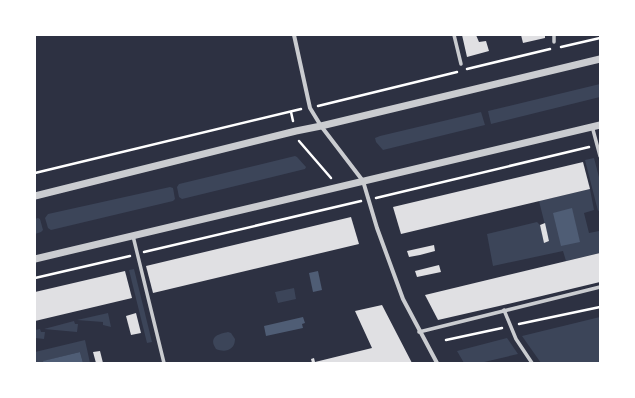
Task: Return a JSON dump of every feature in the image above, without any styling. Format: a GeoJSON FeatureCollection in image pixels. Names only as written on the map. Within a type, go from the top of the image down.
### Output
{"type":"FeatureCollection","features":[{"type":"Feature","properties":{"kind":"street"},"geometry":{"type":"LineString","coordinates":[[294,35],[310,108],[321,126],[363,181],[367,200],[389,264],[419,332],[437,363]]}},
{"type":"Feature","properties":{"kind":"street"},"geometry":{"type":"LineString","coordinates":[[454,35],[461,64]]}},
{"type":"Feature","properties":{"kind":"street"},"geometry":{"type":"LineString","coordinates":[[554,35],[554,42]]}},
{"type":"Feature","properties":{"kind":"street"},"geometry":{"type":"LineString","coordinates":[[35,196],[296,131],[600,59]]}},
{"type":"Feature","properties":{"kind":"street"},"geometry":{"type":"LineString","coordinates":[[35,259],[600,125]]}},
{"type":"Feature","properties":{"kind":"street"},"geometry":{"type":"LineString","coordinates":[[592,126],[600,156]]}},
{"type":"Feature","properties":{"kind":"street"},"geometry":{"type":"LineString","coordinates":[[132,236],[164,363]]}},
{"type":"Feature","properties":{"kind":"street"},"geometry":{"type":"LineString","coordinates":[[419,332],[600,287]]}},
{"type":"Feature","properties":{"kind":"street"},"geometry":{"type":"LineString","coordinates":[[504,310],[516,339],[532,363]]}},
{"type":"Feature","properties":{"kind":"path"},"geometry":{"type":"LineString","coordinates":[[35,173],[304,109]]}},
{"type":"Feature","properties":{"kind":"path"},"geometry":{"type":"LineString","coordinates":[[291,112],[299,141],[331,178],[338,206]]}},
{"type":"Feature","properties":{"kind":"path"},"geometry":{"type":"LineString","coordinates":[[35,278],[597,145]]}},
{"type":"Feature","properties":{"kind":"path"},"geometry":{"type":"LineString","coordinates":[[446,340],[600,307]]}},
{"type":"Feature","properties":{"kind":"shaded area"},"geometry":{"type":"Polygon","coordinates":[[[600,84],[600,97],[491,124],[488,111],[600,84]]]}},
{"type":"Feature","properties":{"kind":"shaded area"},"geometry":{"type":"Polygon","coordinates":[[[481,112],[485,125],[383,150],[376,142],[375,138],[380,136],[481,112]]]}},
{"type":"Feature","properties":{"kind":"shaded area"},"geometry":{"type":"Polygon","coordinates":[[[295,156],[306,167],[305,169],[182,199],[179,197],[177,187],[179,184],[295,156]]]}},
{"type":"Feature","properties":{"kind":"shaded area"},"geometry":{"type":"Polygon","coordinates":[[[594,158],[600,181],[600,210],[598,211],[585,160],[594,158]]]}},
{"type":"Feature","properties":{"kind":"shaded area"},"geometry":{"type":"Polygon","coordinates":[[[170,187],[173,188],[175,199],[173,201],[51,230],[48,228],[45,218],[48,214],[170,187]]]}},
{"type":"Feature","properties":{"kind":"shaded area"},"geometry":{"type":"Polygon","coordinates":[[[590,189],[594,210],[584,213],[589,233],[599,231],[600,253],[566,261],[563,251],[493,266],[487,234],[537,222],[540,225],[544,242],[549,241],[539,201],[590,189]]]}},
{"type":"Feature","properties":{"kind":"shaded area"},"geometry":{"type":"Polygon","coordinates":[[[572,208],[580,242],[561,246],[553,213],[572,208]]]}},
{"type":"Feature","properties":{"kind":"shaded area"},"geometry":{"type":"Polygon","coordinates":[[[35,219],[40,219],[43,230],[35,234],[35,219]]]}},
{"type":"Feature","properties":{"kind":"shaded area"},"geometry":{"type":"Polygon","coordinates":[[[134,269],[152,342],[147,343],[129,270],[134,269]]]}},
{"type":"Feature","properties":{"kind":"shaded area"},"geometry":{"type":"Polygon","coordinates":[[[318,271],[322,290],[313,292],[309,273],[318,271]]]}},
{"type":"Feature","properties":{"kind":"shaded area"},"geometry":{"type":"Polygon","coordinates":[[[294,288],[296,299],[278,303],[275,292],[294,288]]]}},
{"type":"Feature","properties":{"kind":"shaded area"},"geometry":{"type":"Polygon","coordinates":[[[108,313],[111,327],[103,325],[103,322],[77,320],[108,313]]]}},
{"type":"Feature","properties":{"kind":"shaded area"},"geometry":{"type":"Polygon","coordinates":[[[303,317],[305,323],[302,324],[303,328],[266,336],[264,326],[303,317]]]}},
{"type":"Feature","properties":{"kind":"shaded area"},"geometry":{"type":"Polygon","coordinates":[[[600,317],[600,363],[541,363],[522,336],[600,317]]]}},
{"type":"Feature","properties":{"kind":"shaded area"},"geometry":{"type":"Polygon","coordinates":[[[74,321],[75,324],[78,324],[77,332],[44,329],[74,321]]]}},
{"type":"Feature","properties":{"kind":"shaded area"},"geometry":{"type":"Polygon","coordinates":[[[40,329],[41,332],[45,332],[44,339],[35,338],[35,330],[40,329]]]}},
{"type":"Feature","properties":{"kind":"shaded area"},"geometry":{"type":"Polygon","coordinates":[[[228,332],[231,333],[235,339],[233,346],[229,350],[223,351],[216,349],[213,342],[215,337],[228,332]]]}},
{"type":"Feature","properties":{"kind":"shaded area"},"geometry":{"type":"Polygon","coordinates":[[[507,338],[518,354],[480,363],[464,363],[457,351],[507,338]]]}},
{"type":"Feature","properties":{"kind":"shaded area"},"geometry":{"type":"Polygon","coordinates":[[[85,340],[90,363],[83,363],[80,352],[44,361],[44,363],[35,363],[35,352],[85,340]]]}},
{"type":"Feature","properties":{"kind":"shaded area"},"geometry":{"type":"Polygon","coordinates":[[[80,352],[83,363],[44,363],[43,361],[80,352]]]}},
{"type":"Feature","properties":{"kind":"building"},"geometry":{"type":"Polygon","coordinates":[[[462,35],[476,35],[479,42],[486,41],[489,51],[467,57],[462,35]]]}},
{"type":"Feature","properties":{"kind":"building"},"geometry":{"type":"Polygon","coordinates":[[[521,35],[545,35],[545,38],[523,43],[521,35]]]}},
{"type":"Feature","properties":{"kind":"building"},"geometry":{"type":"Polygon","coordinates":[[[583,162],[590,189],[401,234],[393,207],[583,162]]]}},
{"type":"Feature","properties":{"kind":"building"},"geometry":{"type":"Polygon","coordinates":[[[351,217],[359,244],[153,293],[146,266],[351,217]]]}},
{"type":"Feature","properties":{"kind":"building"},"geometry":{"type":"Polygon","coordinates":[[[545,223],[549,241],[544,243],[540,225],[545,223]]]}},
{"type":"Feature","properties":{"kind":"building"},"geometry":{"type":"Polygon","coordinates":[[[434,245],[435,251],[409,257],[407,251],[434,245]]]}},
{"type":"Feature","properties":{"kind":"building"},"geometry":{"type":"Polygon","coordinates":[[[600,253],[600,282],[525,300],[438,320],[425,295],[600,253]]]}},
{"type":"Feature","properties":{"kind":"building"},"geometry":{"type":"Polygon","coordinates":[[[439,265],[441,272],[417,277],[415,271],[439,265]]]}},
{"type":"Feature","properties":{"kind":"building"},"geometry":{"type":"Polygon","coordinates":[[[125,271],[132,298],[35,321],[35,292],[125,271]]]}},
{"type":"Feature","properties":{"kind":"building"},"geometry":{"type":"Polygon","coordinates":[[[382,305],[412,363],[312,363],[311,359],[314,358],[315,362],[372,348],[355,311],[382,305]]]}},
{"type":"Feature","properties":{"kind":"building"},"geometry":{"type":"Polygon","coordinates":[[[136,313],[141,333],[131,335],[126,316],[136,313]]]}},
{"type":"Feature","properties":{"kind":"building"},"geometry":{"type":"Polygon","coordinates":[[[100,351],[103,363],[96,363],[93,352],[100,351]]]}}]}
